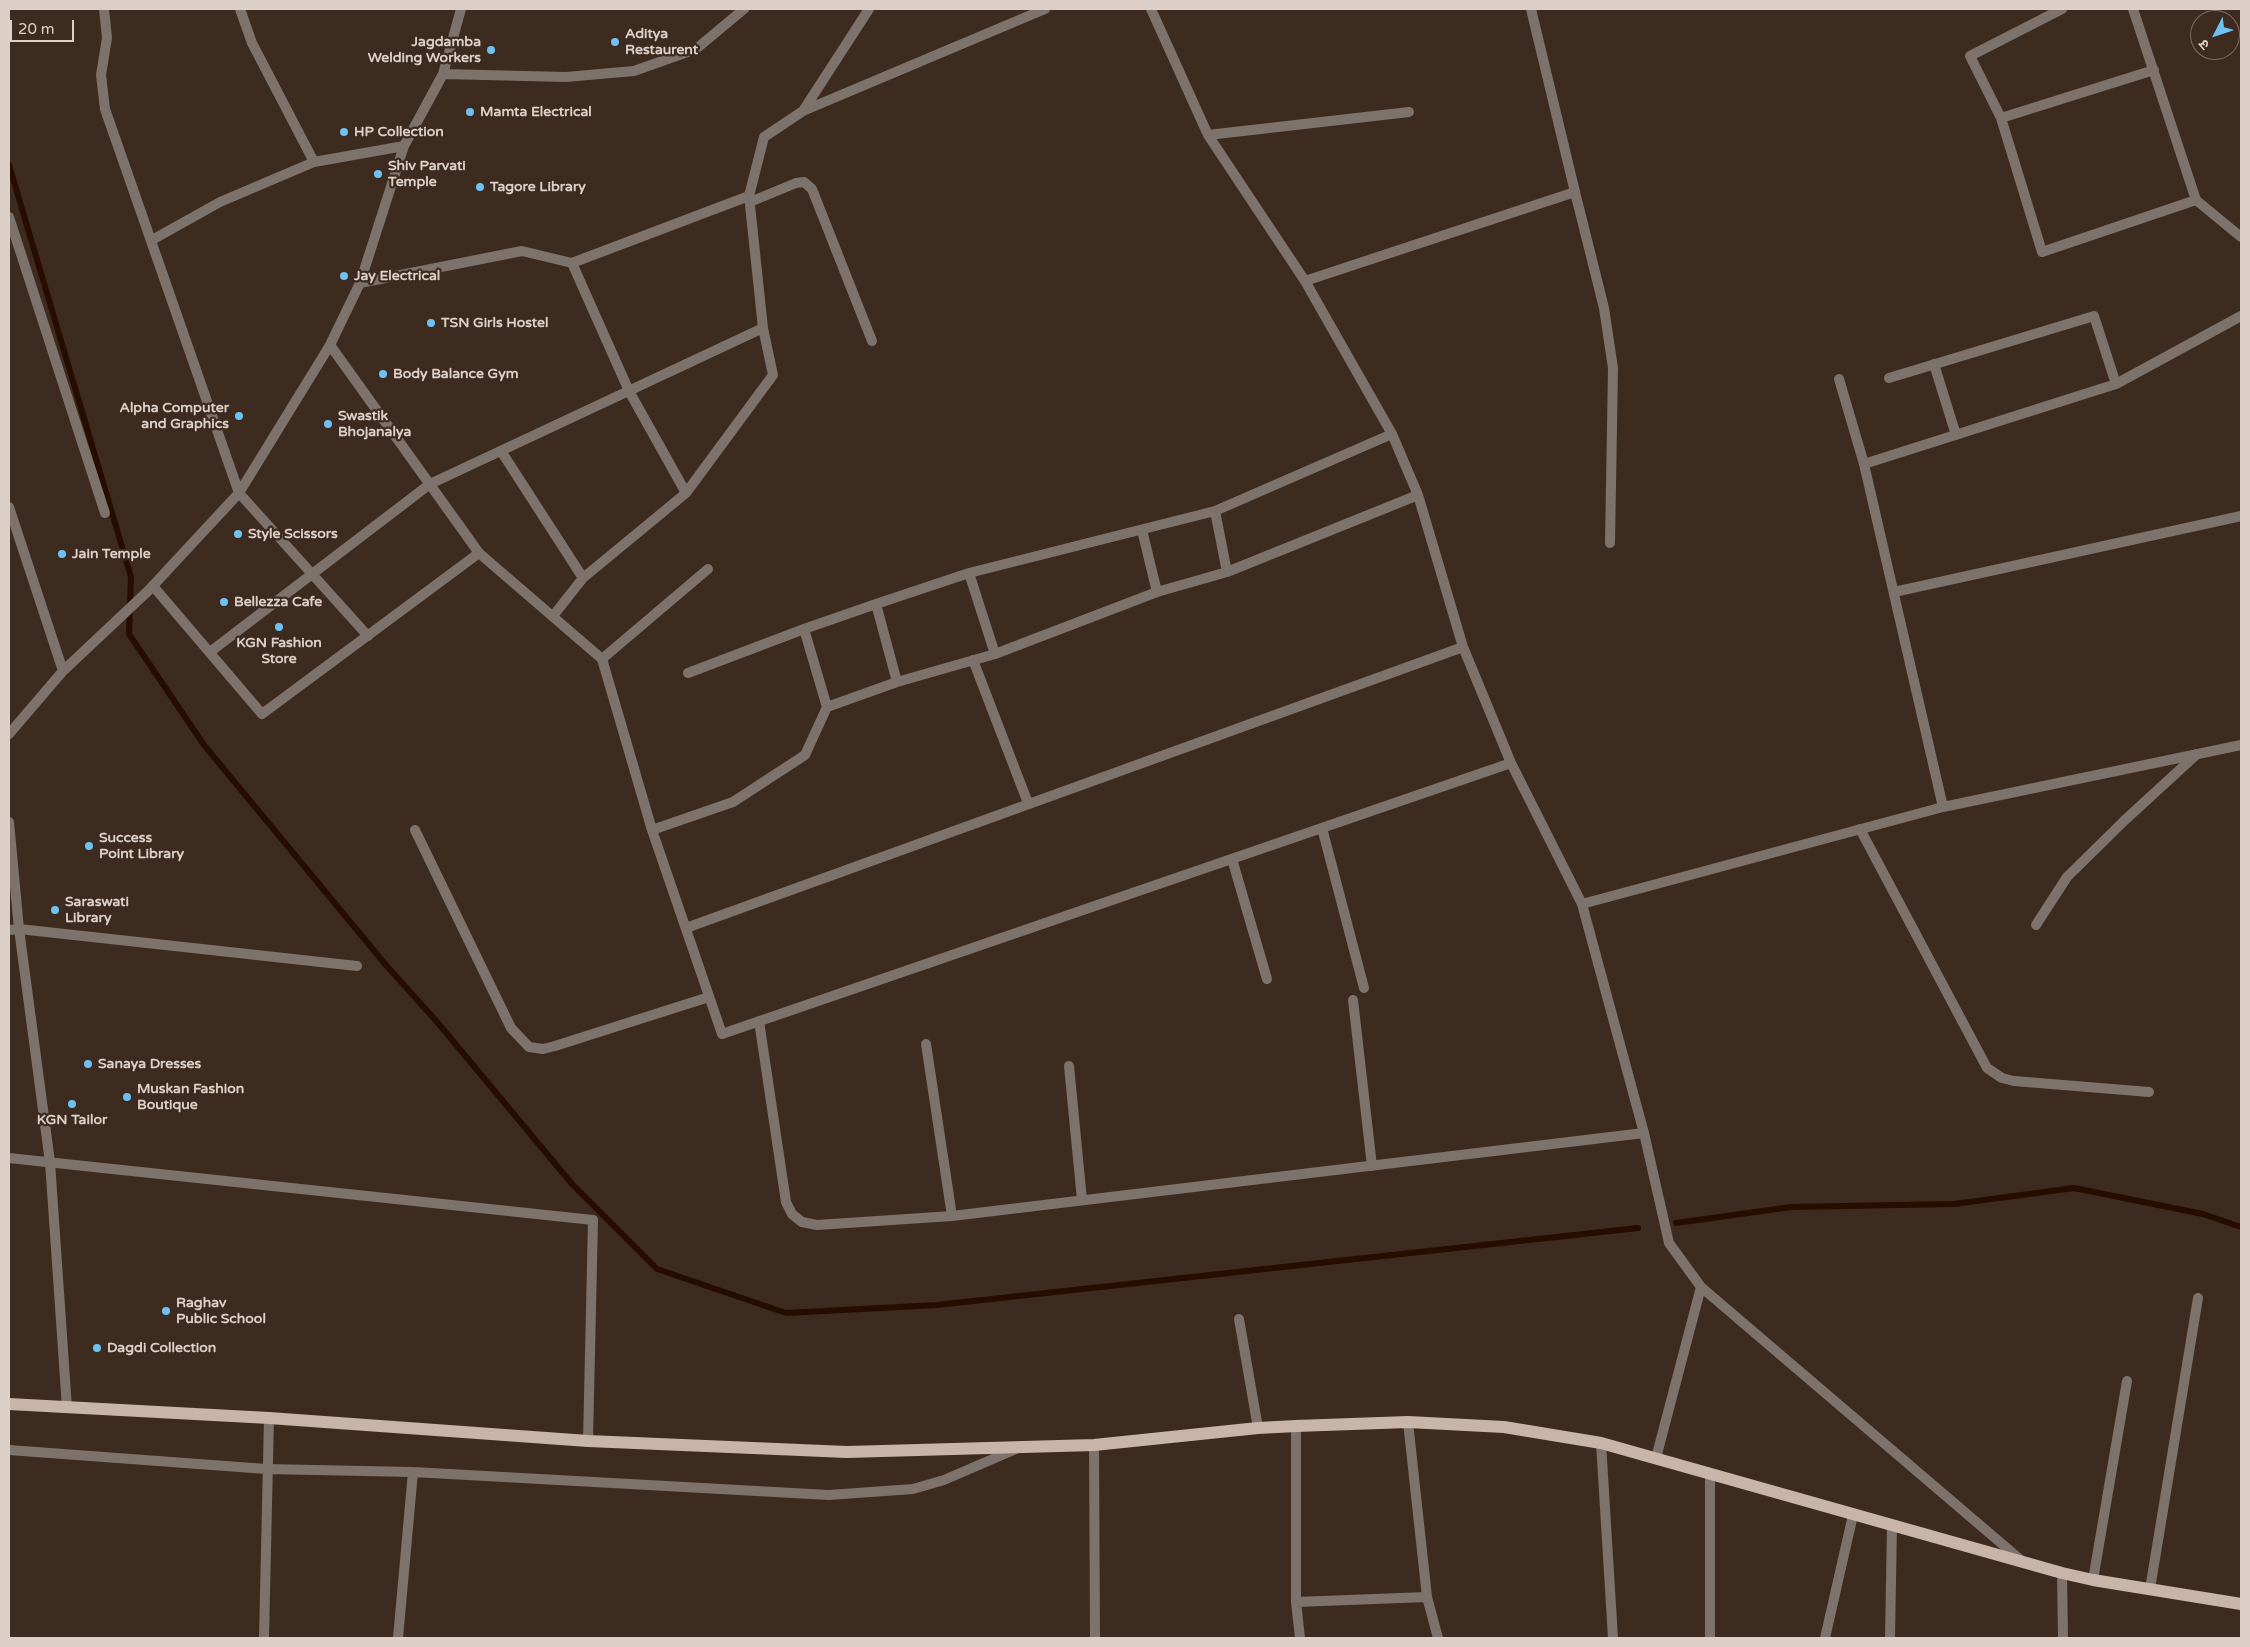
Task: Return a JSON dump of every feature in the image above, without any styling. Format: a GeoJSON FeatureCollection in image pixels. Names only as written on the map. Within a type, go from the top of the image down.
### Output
{"type":"FeatureCollection","features":[{"type":"Feature","properties":{"kind":"main road"},"geometry":{"type":"LineString","coordinates":[[9,1404],[269,1418],[588,1440],[847,1452],[1094,1445],[1258,1428],[1296,1426],[1408,1422],[1504,1427],[1601,1442],[2062,1573],[2093,1580],[2241,1604]]}},
{"type":"Feature","properties":{"kind":"street"},"geometry":{"type":"LineString","coordinates":[[104,9],[107,38],[101,75],[105,109],[239,493],[368,636]]}},
{"type":"Feature","properties":{"kind":"street"},"geometry":{"type":"LineString","coordinates":[[240,9],[252,43],[314,162]]}},
{"type":"Feature","properties":{"kind":"street"},"geometry":{"type":"LineString","coordinates":[[9,734],[63,671],[150,588],[239,493],[330,345],[360,283],[404,146],[443,74],[461,9]]}},
{"type":"Feature","properties":{"kind":"street"},"geometry":{"type":"LineString","coordinates":[[443,74],[566,78],[634,70],[696,49],[744,9]]}},
{"type":"Feature","properties":{"kind":"street"},"geometry":{"type":"LineString","coordinates":[[803,111],[869,9]]}},
{"type":"Feature","properties":{"kind":"street"},"geometry":{"type":"LineString","coordinates":[[552,616],[583,578],[686,493],[773,375],[763,328],[749,199],[764,137],[803,111],[1045,9]]}},
{"type":"Feature","properties":{"kind":"street"},"geometry":{"type":"LineString","coordinates":[[1151,9],[1208,135],[1305,281],[1392,434],[1418,496],[1463,646],[1511,763],[1582,904],[1644,1132],[1669,1243],[1702,1287],[2025,1563]]}},
{"type":"Feature","properties":{"kind":"street"},"geometry":{"type":"LineString","coordinates":[[1531,9],[1604,308],[1613,368],[1610,543]]}},
{"type":"Feature","properties":{"kind":"street"},"geometry":{"type":"LineString","coordinates":[[2062,9],[1970,56],[2001,118],[2042,252],[2196,200]]}},
{"type":"Feature","properties":{"kind":"street"},"geometry":{"type":"LineString","coordinates":[[2133,9],[2196,200],[2241,237]]}},
{"type":"Feature","properties":{"kind":"street"},"geometry":{"type":"LineString","coordinates":[[2001,118],[2154,70]]}},
{"type":"Feature","properties":{"kind":"street"},"geometry":{"type":"LineString","coordinates":[[1208,135],[1409,112]]}},
{"type":"Feature","properties":{"kind":"street"},"geometry":{"type":"LineString","coordinates":[[152,240],[220,202],[314,162],[404,146]]}},
{"type":"Feature","properties":{"kind":"street"},"geometry":{"type":"LineString","coordinates":[[360,283],[522,251],[572,263],[749,199],[804,182],[812,188],[872,340]]}},
{"type":"Feature","properties":{"kind":"street"},"geometry":{"type":"LineString","coordinates":[[1305,281],[1575,192]]}},
{"type":"Feature","properties":{"kind":"street"},"geometry":{"type":"LineString","coordinates":[[9,217],[105,513]]}},
{"type":"Feature","properties":{"kind":"street"},"geometry":{"type":"LineString","coordinates":[[572,263],[629,391],[686,493]]}},
{"type":"Feature","properties":{"kind":"street"},"geometry":{"type":"LineString","coordinates":[[1889,378],[2094,316],[2116,384]]}},
{"type":"Feature","properties":{"kind":"street"},"geometry":{"type":"LineString","coordinates":[[1864,464],[2116,384],[2241,316]]}},
{"type":"Feature","properties":{"kind":"street"},"geometry":{"type":"LineString","coordinates":[[210,652],[430,484],[763,328]]}},
{"type":"Feature","properties":{"kind":"street"},"geometry":{"type":"LineString","coordinates":[[330,345],[480,553],[602,659],[652,830],[722,1034],[1511,763]]}},
{"type":"Feature","properties":{"kind":"street"},"geometry":{"type":"LineString","coordinates":[[1934,364],[1956,435]]}},
{"type":"Feature","properties":{"kind":"street"},"geometry":{"type":"LineString","coordinates":[[1839,379],[1864,464],[1943,807]]}},
{"type":"Feature","properties":{"kind":"street"},"geometry":{"type":"LineString","coordinates":[[688,673],[804,629],[969,573],[1216,511],[1392,434]]}},
{"type":"Feature","properties":{"kind":"street"},"geometry":{"type":"LineString","coordinates":[[501,451],[583,578]]}},
{"type":"Feature","properties":{"kind":"street"},"geometry":{"type":"LineString","coordinates":[[827,707],[896,682],[995,654],[1157,592],[1228,572],[1418,496]]}},
{"type":"Feature","properties":{"kind":"street"},"geometry":{"type":"LineString","coordinates":[[9,507],[12,531],[63,671]]}},
{"type":"Feature","properties":{"kind":"street"},"geometry":{"type":"LineString","coordinates":[[1216,511],[1228,572]]}},
{"type":"Feature","properties":{"kind":"street"},"geometry":{"type":"LineString","coordinates":[[1894,592],[2241,516]]}},
{"type":"Feature","properties":{"kind":"street"},"geometry":{"type":"LineString","coordinates":[[1142,530],[1157,592]]}},
{"type":"Feature","properties":{"kind":"street"},"geometry":{"type":"LineString","coordinates":[[150,588],[210,652],[262,714],[480,553]]}},
{"type":"Feature","properties":{"kind":"street"},"geometry":{"type":"LineString","coordinates":[[602,659],[708,569]]}},
{"type":"Feature","properties":{"kind":"street"},"geometry":{"type":"LineString","coordinates":[[969,573],[995,654]]}},
{"type":"Feature","properties":{"kind":"street"},"geometry":{"type":"LineString","coordinates":[[876,604],[896,682]]}},
{"type":"Feature","properties":{"kind":"street"},"geometry":{"type":"LineString","coordinates":[[652,830],[734,802],[805,755],[827,707],[804,629]]}},
{"type":"Feature","properties":{"kind":"street"},"geometry":{"type":"LineString","coordinates":[[686,928],[1463,646]]}},
{"type":"Feature","properties":{"kind":"street"},"geometry":{"type":"LineString","coordinates":[[973,660],[1028,803]]}},
{"type":"Feature","properties":{"kind":"street"},"geometry":{"type":"LineString","coordinates":[[1582,904],[1943,807],[2241,745]]}},
{"type":"Feature","properties":{"kind":"street"},"geometry":{"type":"LineString","coordinates":[[2036,925],[2067,877],[2125,820],[2197,754]]}},
{"type":"Feature","properties":{"kind":"street"},"geometry":{"type":"LineString","coordinates":[[9,822],[14,930],[50,1162],[67,1408]]}},
{"type":"Feature","properties":{"kind":"street"},"geometry":{"type":"LineString","coordinates":[[1322,828],[1364,988]]}},
{"type":"Feature","properties":{"kind":"street"},"geometry":{"type":"LineString","coordinates":[[1860,829],[1987,1068],[2002,1078],[2014,1081],[2149,1092]]}},
{"type":"Feature","properties":{"kind":"street"},"geometry":{"type":"LineString","coordinates":[[415,830],[511,1028],[529,1047],[543,1049],[555,1046],[709,998]]}},
{"type":"Feature","properties":{"kind":"street"},"geometry":{"type":"LineString","coordinates":[[1232,859],[1267,979]]}},
{"type":"Feature","properties":{"kind":"street"},"geometry":{"type":"LineString","coordinates":[[14,930],[357,966]]}},
{"type":"Feature","properties":{"kind":"street"},"geometry":{"type":"LineString","coordinates":[[1353,1000],[1372,1166]]}},
{"type":"Feature","properties":{"kind":"street"},"geometry":{"type":"LineString","coordinates":[[759,1021],[786,1202],[792,1214],[802,1222],[817,1225],[952,1216],[1644,1132]]}},
{"type":"Feature","properties":{"kind":"street"},"geometry":{"type":"LineString","coordinates":[[926,1044],[952,1216]]}},
{"type":"Feature","properties":{"kind":"street"},"geometry":{"type":"LineString","coordinates":[[1069,1066],[1082,1200]]}},
{"type":"Feature","properties":{"kind":"street"},"geometry":{"type":"LineString","coordinates":[[9,1158],[593,1220],[588,1440]]}},
{"type":"Feature","properties":{"kind":"street"},"geometry":{"type":"LineString","coordinates":[[1656,1458],[1702,1287]]}},
{"type":"Feature","properties":{"kind":"street"},"geometry":{"type":"LineString","coordinates":[[2150,1589],[2198,1298]]}},
{"type":"Feature","properties":{"kind":"street"},"geometry":{"type":"LineString","coordinates":[[1239,1319],[1258,1428]]}},
{"type":"Feature","properties":{"kind":"street"},"geometry":{"type":"LineString","coordinates":[[2093,1580],[2127,1381]]}},
{"type":"Feature","properties":{"kind":"street"},"geometry":{"type":"LineString","coordinates":[[264,1638],[266,1469],[269,1418]]}},
{"type":"Feature","properties":{"kind":"street"},"geometry":{"type":"LineString","coordinates":[[1408,1422],[1427,1597],[1438,1638]]}},
{"type":"Feature","properties":{"kind":"street"},"geometry":{"type":"LineString","coordinates":[[1296,1426],[1296,1602],[1300,1638]]}},
{"type":"Feature","properties":{"kind":"street"},"geometry":{"type":"LineString","coordinates":[[1601,1442],[1613,1638]]}},
{"type":"Feature","properties":{"kind":"street"},"geometry":{"type":"LineString","coordinates":[[1094,1445],[1094,1638]]}},
{"type":"Feature","properties":{"kind":"street"},"geometry":{"type":"LineString","coordinates":[[9,1450],[266,1469],[413,1472],[838,1494],[913,1489],[944,1480],[1019,1448]]}},
{"type":"Feature","properties":{"kind":"street"},"geometry":{"type":"LineString","coordinates":[[398,1638],[413,1472]]}},
{"type":"Feature","properties":{"kind":"street"},"geometry":{"type":"LineString","coordinates":[[1710,1473],[1710,1638]]}},
{"type":"Feature","properties":{"kind":"street"},"geometry":{"type":"LineString","coordinates":[[1825,1638],[1853,1515]]}},
{"type":"Feature","properties":{"kind":"street"},"geometry":{"type":"LineString","coordinates":[[1890,1638],[1892,1525]]}},
{"type":"Feature","properties":{"kind":"street"},"geometry":{"type":"LineString","coordinates":[[2062,1573],[2063,1638]]}},
{"type":"Feature","properties":{"kind":"street"},"geometry":{"type":"LineString","coordinates":[[1296,1602],[1427,1597]]}},
{"type":"Feature","properties":{"kind":"waterway"},"geometry":{"type":"LineString","coordinates":[[9,165],[131,577],[129,634],[204,745],[385,964],[438,1023],[572,1184],[657,1269],[786,1313],[937,1305],[1638,1228]]}},
{"type":"Feature","properties":{"kind":"waterway"},"geometry":{"type":"LineString","coordinates":[[1676,1223],[1791,1207],[1954,1204],[2074,1188],[2203,1214],[2241,1227]]}},
{"type":"Feature","properties":{"kind":"place","name":"Aditya Restaurent"},"geometry":{"type":"Point","coordinates":[615,42]}},
{"type":"Feature","properties":{"kind":"place","name":"Jagdamba Welding Workers"},"geometry":{"type":"Point","coordinates":[491,50]}},
{"type":"Feature","properties":{"kind":"place","name":"Mamta Electrical"},"geometry":{"type":"Point","coordinates":[470,112]}},
{"type":"Feature","properties":{"kind":"place","name":"HP Collection"},"geometry":{"type":"Point","coordinates":[344,132]}},
{"type":"Feature","properties":{"kind":"place","name":"Shiv Parvati Temple"},"geometry":{"type":"Point","coordinates":[378,174]}},
{"type":"Feature","properties":{"kind":"place","name":"Tagore Library"},"geometry":{"type":"Point","coordinates":[480,187]}},
{"type":"Feature","properties":{"kind":"place","name":"Jay Electrical"},"geometry":{"type":"Point","coordinates":[344,276]}},
{"type":"Feature","properties":{"kind":"place","name":"TSN Girls Hostel"},"geometry":{"type":"Point","coordinates":[431,323]}},
{"type":"Feature","properties":{"kind":"place","name":"Body Balance Gym"},"geometry":{"type":"Point","coordinates":[383,374]}},
{"type":"Feature","properties":{"kind":"place","name":"Alpha Computer and Graphics"},"geometry":{"type":"Point","coordinates":[239,416]}},
{"type":"Feature","properties":{"kind":"place","name":"Swastik Bhojanalya"},"geometry":{"type":"Point","coordinates":[328,424]}},
{"type":"Feature","properties":{"kind":"place","name":"Style Scissors"},"geometry":{"type":"Point","coordinates":[238,534]}},
{"type":"Feature","properties":{"kind":"place","name":"Jain Temple"},"geometry":{"type":"Point","coordinates":[62,554]}},
{"type":"Feature","properties":{"kind":"place","name":"Bellezza Cafe"},"geometry":{"type":"Point","coordinates":[224,602]}},
{"type":"Feature","properties":{"kind":"place","name":"KGN Fashion Store"},"geometry":{"type":"Point","coordinates":[279,627]}},
{"type":"Feature","properties":{"kind":"place","name":"Success Point Library"},"geometry":{"type":"Point","coordinates":[89,846]}},
{"type":"Feature","properties":{"kind":"place","name":"Saraswati Library"},"geometry":{"type":"Point","coordinates":[55,910]}},
{"type":"Feature","properties":{"kind":"place","name":"Sanaya Dresses"},"geometry":{"type":"Point","coordinates":[88,1064]}},
{"type":"Feature","properties":{"kind":"place","name":"Muskan Fashion Boutique"},"geometry":{"type":"Point","coordinates":[127,1097]}},
{"type":"Feature","properties":{"kind":"place","name":"KGN Tailor"},"geometry":{"type":"Point","coordinates":[72,1104]}},
{"type":"Feature","properties":{"kind":"place","name":"Raghav Public School"},"geometry":{"type":"Point","coordinates":[166,1311]}},
{"type":"Feature","properties":{"kind":"place","name":"Dagdi Collection"},"geometry":{"type":"Point","coordinates":[97,1348]}}]}
